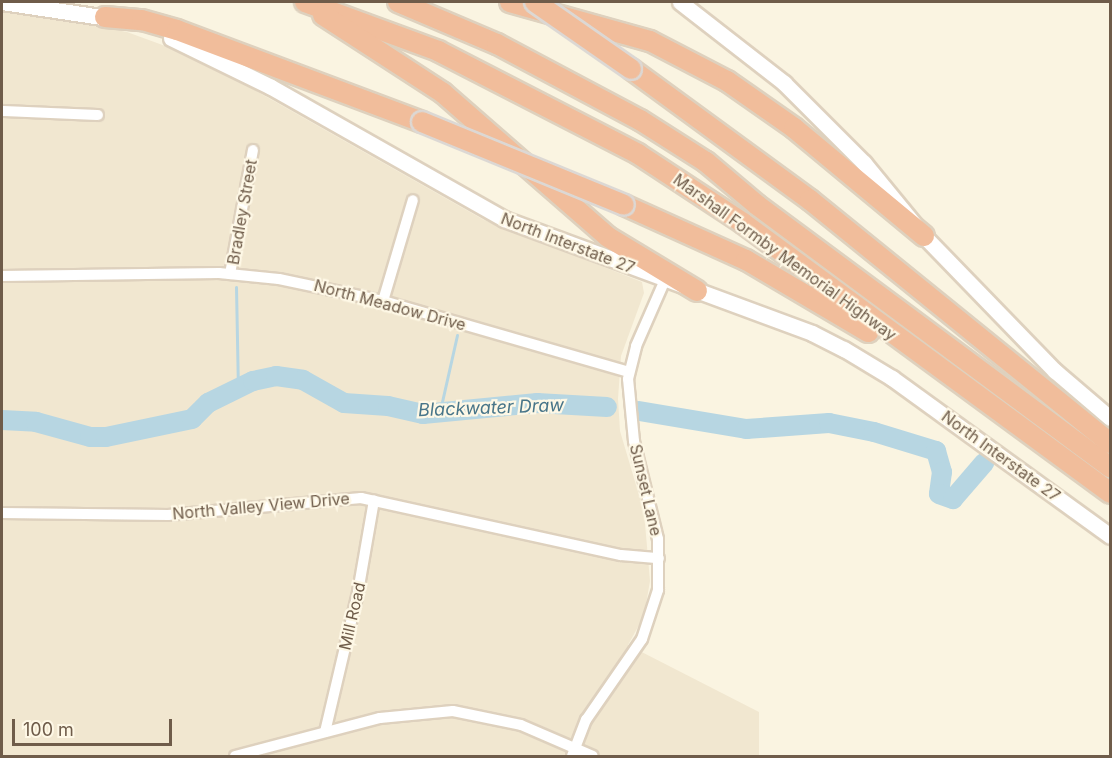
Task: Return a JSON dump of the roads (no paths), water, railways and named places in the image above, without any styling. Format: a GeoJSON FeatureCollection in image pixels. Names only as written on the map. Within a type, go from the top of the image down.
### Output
{"type":"FeatureCollection","features":[{"type":"Feature","properties":{"kind":"highway"},"geometry":{"type":"LineString","coordinates":[[304,2],[443,93],[608,237],[697,291]]}},
{"type":"Feature","properties":{"kind":"highway","name":"Marshall Formby Memorial Highway"},"geometry":{"type":"LineString","coordinates":[[304,2],[438,51],[638,154],[695,189],[1110,493]]}},
{"type":"Feature","properties":{"kind":"highway","name":"Marshall Formby Memorial Highway"},"geometry":{"type":"LineString","coordinates":[[398,2],[516,54],[640,120],[706,162],[757,205],[1110,467]]}},
{"type":"Feature","properties":{"kind":"highway"},"geometry":{"type":"LineString","coordinates":[[510,2],[650,41],[727,81],[794,128],[924,236]]}},
{"type":"Feature","properties":{"kind":"highway"},"geometry":{"type":"LineString","coordinates":[[535,2],[810,200],[1110,443]]}},
{"type":"Feature","properties":{"kind":"highway"},"geometry":{"type":"LineString","coordinates":[[105,17],[142,20],[177,30],[422,122],[696,236],[790,284],[1019,426]]}},
{"type":"Feature","properties":{"kind":"main road","name":"North Interstate 27"},"geometry":{"type":"LineString","coordinates":[[2,2],[105,17],[145,27],[227,63],[504,219],[812,333],[870,364],[1110,536]]}},
{"type":"Feature","properties":{"kind":"main road"},"geometry":{"type":"LineString","coordinates":[[680,2],[714,24],[784,83],[864,163],[924,236],[1055,371],[1110,418]]}},
{"type":"Feature","properties":{"kind":"street"},"geometry":{"type":"LineString","coordinates":[[2,111],[98,115]]}},
{"type":"Feature","properties":{"kind":"street","name":"Bradley Street"},"geometry":{"type":"LineString","coordinates":[[230,274],[253,150]]}},
{"type":"Feature","properties":{"kind":"street"},"geometry":{"type":"LineString","coordinates":[[383,301],[413,200]]}},
{"type":"Feature","properties":{"kind":"street","name":"North Meadow Drive"},"geometry":{"type":"LineString","coordinates":[[2,276],[230,274],[334,288],[629,372]]}},
{"type":"Feature","properties":{"kind":"street","name":"Sunset Lane"},"geometry":{"type":"LineString","coordinates":[[573,753],[586,720],[642,639],[652,618],[658,590],[659,558],[656,525],[634,441],[629,372],[665,280]]}},
{"type":"Feature","properties":{"kind":"street","name":"North Valley View Drive"},"geometry":{"type":"LineString","coordinates":[[2,513],[168,514],[341,497],[374,500],[621,555],[659,558]]}},
{"type":"Feature","properties":{"kind":"street","name":"Mill Road"},"geometry":{"type":"LineString","coordinates":[[325,732],[358,592],[374,500]]}},
{"type":"Feature","properties":{"kind":"street"},"geometry":{"type":"LineString","coordinates":[[235,756],[325,732],[410,713],[453,711],[521,725],[573,753],[593,756]]}},
{"type":"Feature","properties":{"kind":"waterway"},"geometry":{"type":"LineString","coordinates":[[236,287],[238,389]]}},
{"type":"Feature","properties":{"kind":"waterway"},"geometry":{"type":"LineString","coordinates":[[439,415],[457,335]]}},
{"type":"Feature","properties":{"kind":"waterway","name":"Blackwater Draw"},"geometry":{"type":"LineString","coordinates":[[2,420],[36,422],[90,437],[106,437],[192,419],[208,403],[253,381],[276,376],[303,380],[344,403],[388,406],[423,414],[537,403],[607,407]]}},
{"type":"Feature","properties":{"kind":"waterway","name":"Blackwater Draw"},"geometry":{"type":"LineString","coordinates":[[639,411],[746,429],[829,423],[874,432],[936,451],[942,472],[939,494],[953,499],[984,463]]}}]}
